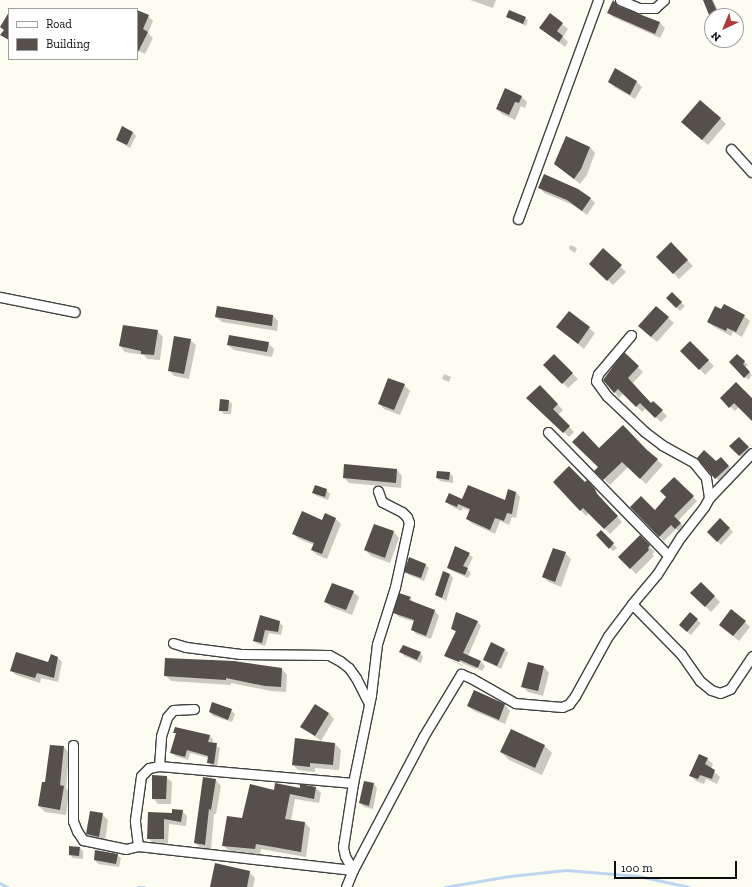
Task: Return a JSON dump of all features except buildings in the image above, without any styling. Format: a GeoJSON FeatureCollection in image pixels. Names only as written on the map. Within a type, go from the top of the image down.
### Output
{"type":"FeatureCollection","features":[{"type":"Feature","properties":{"kind":"street"},"geometry":{"type":"LineString","coordinates":[[518,219],[598,0]]}},
{"type":"Feature","properties":{"kind":"street"},"geometry":{"type":"LineString","coordinates":[[620,0],[639,8],[655,8],[664,0]]}},
{"type":"Feature","properties":{"kind":"street"},"geometry":{"type":"LineString","coordinates":[[731,149],[752,172]]}},
{"type":"Feature","properties":{"kind":"street"},"geometry":{"type":"LineString","coordinates":[[0,297],[75,312]]}},
{"type":"Feature","properties":{"kind":"street"},"geometry":{"type":"LineString","coordinates":[[631,335],[598,374],[596,381],[607,396],[645,432],[662,445],[694,463],[706,478],[709,498]]}},
{"type":"Feature","properties":{"kind":"street"},"geometry":{"type":"LineString","coordinates":[[548,432],[669,556]]}},
{"type":"Feature","properties":{"kind":"street"},"geometry":{"type":"LineString","coordinates":[[346,887],[353,870],[423,737],[462,674],[514,703],[562,707],[569,704],[575,696],[608,636],[653,579],[704,508],[709,498],[752,453]]}},
{"type":"Feature","properties":{"kind":"street"},"geometry":{"type":"LineString","coordinates":[[353,870],[345,856],[343,848],[353,783],[369,703],[378,644],[396,587],[409,523],[407,517],[402,512],[382,502],[378,491]]}},
{"type":"Feature","properties":{"kind":"street"},"geometry":{"type":"LineString","coordinates":[[632,604],[681,654],[700,681],[711,690],[720,693],[730,689],[752,656]]}},
{"type":"Feature","properties":{"kind":"street"},"geometry":{"type":"LineString","coordinates":[[173,643],[186,647],[241,654],[329,655],[350,668],[369,703]]}},
{"type":"Feature","properties":{"kind":"street"},"geometry":{"type":"LineString","coordinates":[[159,766],[161,736],[167,717],[173,710],[194,709]]}},
{"type":"Feature","properties":{"kind":"street"},"geometry":{"type":"LineString","coordinates":[[73,745],[73,821],[83,840],[126,849],[138,846],[353,870]]}},
{"type":"Feature","properties":{"kind":"street"},"geometry":{"type":"LineString","coordinates":[[138,846],[135,820],[141,776],[149,768],[159,766],[353,783]]}},
{"type":"Feature","properties":{"kind":"waterway"},"geometry":{"type":"LineString","coordinates":[[445,887],[510,876],[566,870],[639,876],[689,887]]}},
{"type":"Feature","properties":{"kind":"waterway"},"geometry":{"type":"LineString","coordinates":[[0,883],[8,887]]}},
{"type":"Feature","properties":{"kind":"waterway"},"geometry":{"type":"LineString","coordinates":[[138,887],[145,887]]}}]}
